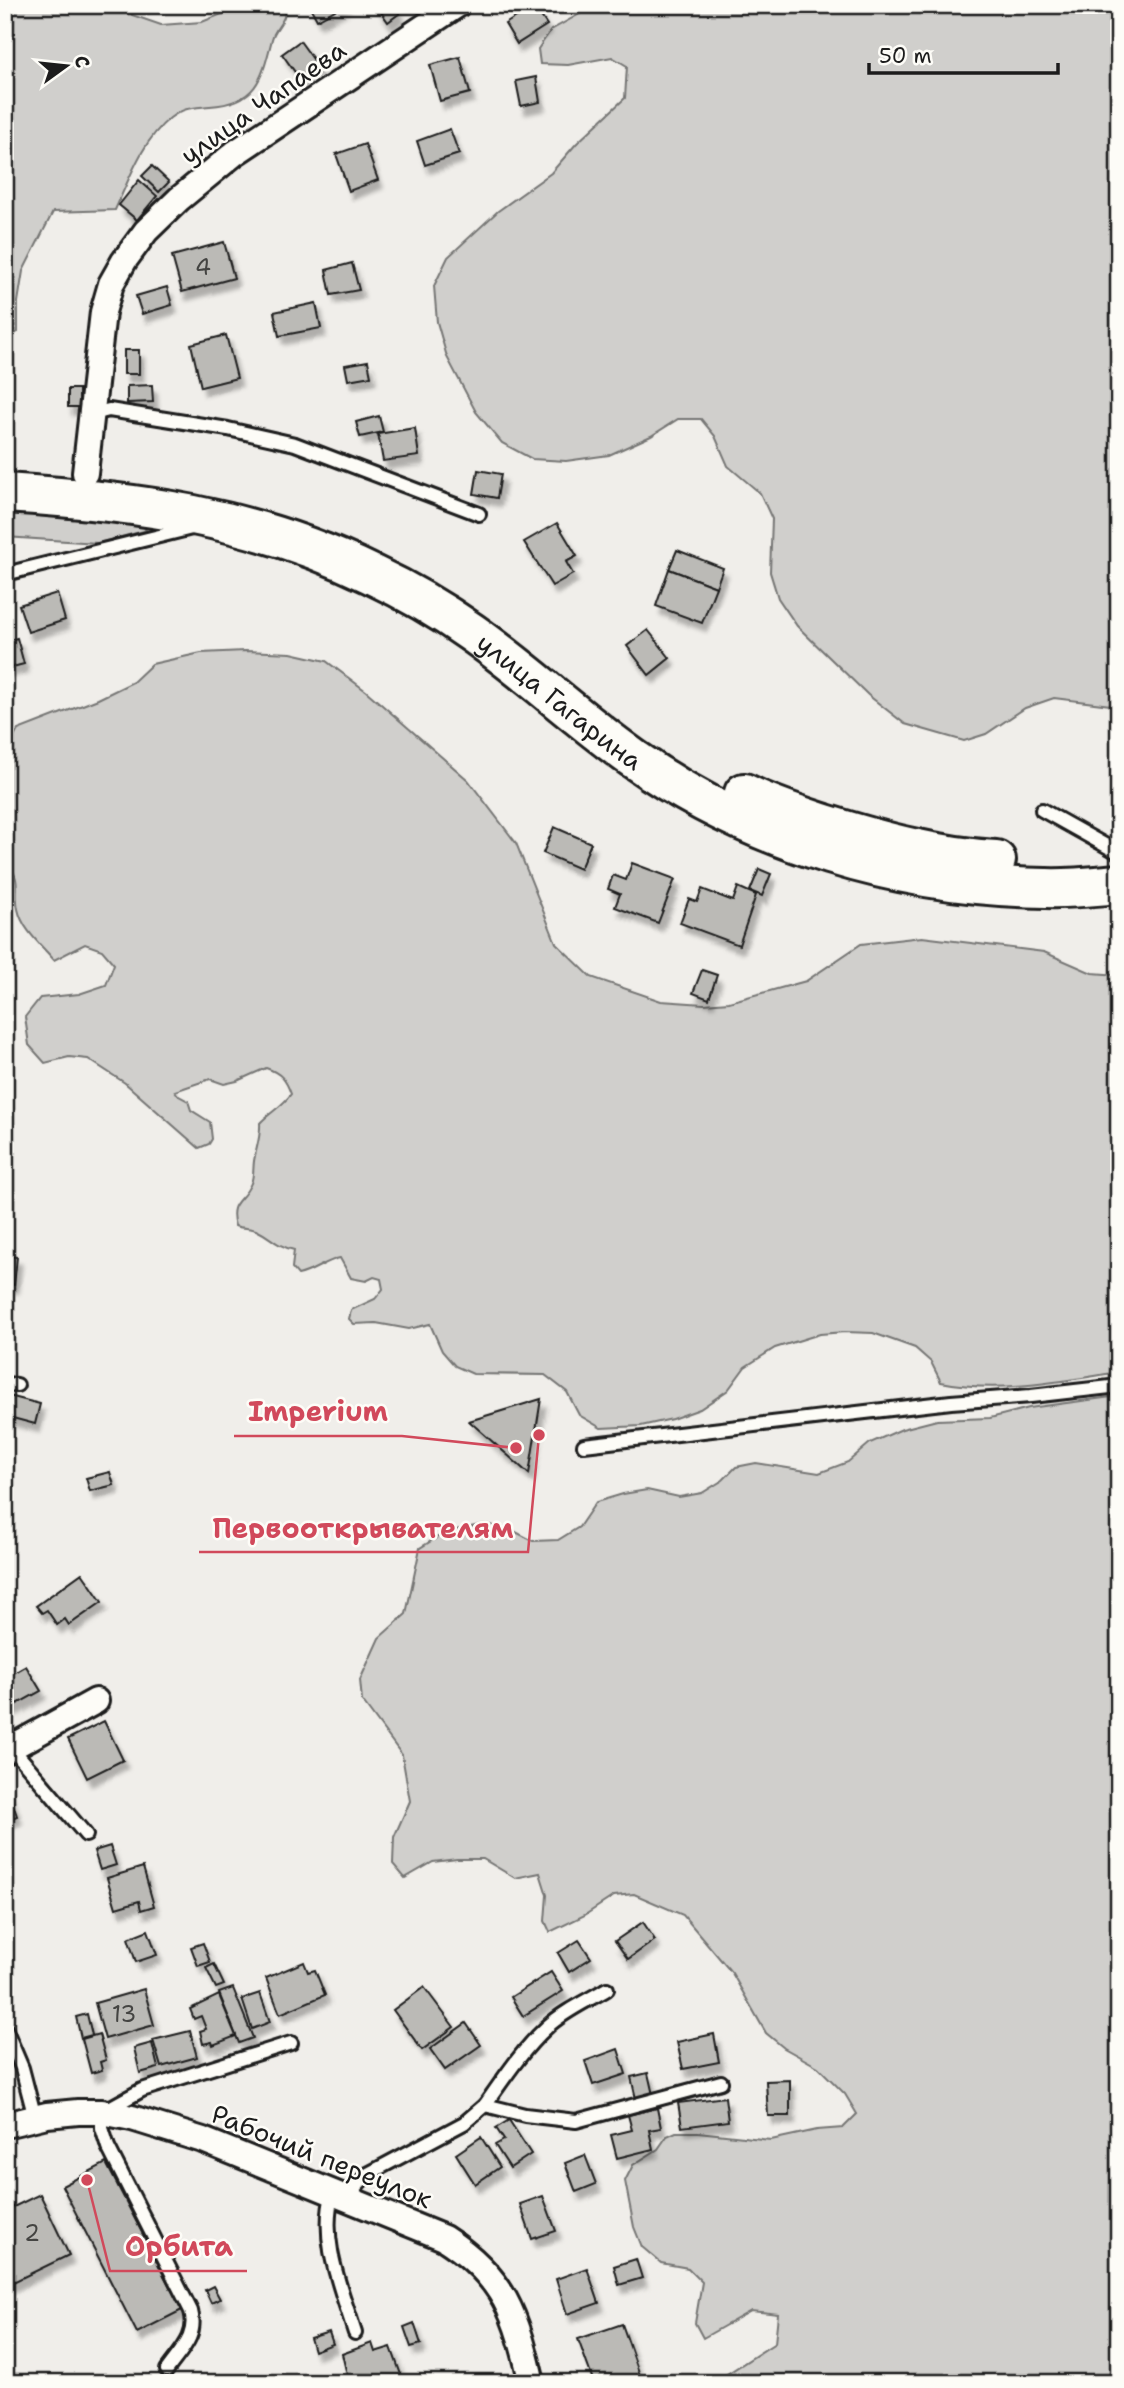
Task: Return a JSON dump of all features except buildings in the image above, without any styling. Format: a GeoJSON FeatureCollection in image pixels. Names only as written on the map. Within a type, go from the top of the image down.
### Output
{"type":"FeatureCollection","features":[{"type":"Feature","properties":{"kind":"main road","name":"улица Гагарина"},"geometry":{"type":"LineString","coordinates":[[5,467],[85,473],[160,483],[262,506],[383,552],[433,579],[484,612],[634,727],[684,761],[753,798],[792,813],[926,851],[990,859],[1048,862],[1119,855]]}},
{"type":"Feature","properties":{"kind":"main road","name":"улица Гагарина"},"geometry":{"type":"LineString","coordinates":[[5,493],[155,506],[263,532],[334,557],[422,601],[471,632],[635,760],[705,803],[786,839],[924,878],[990,886],[1049,888],[1119,884]]}},
{"type":"Feature","properties":{"kind":"street","name":"улица Чапаева"},"geometry":{"type":"LineString","coordinates":[[85,473],[103,313],[111,284],[146,232],[179,199],[235,153],[457,5]]}},
{"type":"Feature","properties":{"kind":"street"},"geometry":{"type":"LineString","coordinates":[[8,1750],[96,1701]]}},
{"type":"Feature","properties":{"kind":"street","name":"Рабочий переулок"},"geometry":{"type":"LineString","coordinates":[[5,2125],[78,2112],[102,2112],[132,2118],[203,2140],[444,2238],[485,2270],[501,2290],[511,2309],[532,2383]]}},
{"type":"Feature","properties":{"kind":"lane"},"geometry":{"type":"LineString","coordinates":[[90,419],[109,410],[215,426],[283,442],[479,514]]}},
{"type":"Feature","properties":{"kind":"lane"},"geometry":{"type":"LineString","coordinates":[[5,573],[89,555],[221,521]]}},
{"type":"Feature","properties":{"kind":"lane"},"geometry":{"type":"LineString","coordinates":[[1042,810],[1119,855]]}},
{"type":"Feature","properties":{"kind":"lane"},"geometry":{"type":"LineString","coordinates":[[584,1445],[1119,1385]]}},
{"type":"Feature","properties":{"kind":"lane"},"geometry":{"type":"LineString","coordinates":[[8,1750],[86,1835]]}},
{"type":"Feature","properties":{"kind":"lane"},"geometry":{"type":"LineString","coordinates":[[355,2333],[335,2267],[327,2229],[328,2210],[368,2174],[464,2123],[485,2105],[525,2051],[547,2027],[569,2010],[607,1989]]}},
{"type":"Feature","properties":{"kind":"lane"},"geometry":{"type":"LineString","coordinates":[[5,2028],[22,2068],[35,2118]]}},
{"type":"Feature","properties":{"kind":"lane"},"geometry":{"type":"LineString","coordinates":[[167,2370],[189,2339],[194,2323],[191,2311],[108,2147],[102,2128],[102,2112],[142,2090],[291,2043]]}},
{"type":"Feature","properties":{"kind":"lane"},"geometry":{"type":"LineString","coordinates":[[485,2105],[525,2115],[576,2122],[721,2082]]}},
{"type":"Feature","properties":{"kind":"shaded area"},"geometry":{"type":"Polygon","coordinates":[[[5,5],[128,5],[132,15],[161,25],[202,22],[244,5],[285,5],[285,11],[255,86],[238,100],[189,109],[170,118],[144,149],[115,210],[53,212],[23,271],[18,302],[18,332],[5,338],[5,5]]]}},
{"type":"Feature","properties":{"kind":"shaded area"},"geometry":{"type":"Polygon","coordinates":[[[596,5],[1119,5],[1119,706],[1054,698],[1025,708],[986,734],[964,741],[905,724],[868,695],[797,626],[778,598],[770,572],[772,519],[760,493],[728,466],[715,436],[701,419],[678,419],[651,436],[609,455],[566,461],[532,459],[502,443],[476,412],[447,357],[437,322],[434,286],[448,257],[498,211],[551,173],[576,144],[625,98],[627,66],[612,57],[568,65],[540,64],[538,49],[551,30],[596,5]]]}},
{"type":"Feature","properties":{"kind":"shaded area"},"geometry":{"type":"Polygon","coordinates":[[[5,511],[38,512],[146,525],[147,528],[98,543],[5,537],[5,511]]]}},
{"type":"Feature","properties":{"kind":"shaded area"},"geometry":{"type":"Polygon","coordinates":[[[201,653],[291,653],[326,661],[366,691],[468,780],[516,843],[556,943],[591,977],[661,1001],[704,1004],[729,1002],[806,981],[861,944],[922,937],[1044,952],[1092,973],[1119,975],[1119,1372],[1030,1385],[963,1385],[941,1382],[931,1362],[915,1348],[873,1333],[820,1334],[775,1348],[745,1367],[728,1390],[700,1409],[641,1426],[601,1428],[579,1415],[567,1392],[545,1375],[473,1374],[455,1366],[442,1351],[430,1324],[409,1329],[376,1323],[354,1324],[349,1319],[351,1310],[375,1299],[383,1289],[381,1279],[374,1277],[366,1281],[351,1278],[340,1258],[298,1275],[292,1268],[294,1250],[255,1230],[235,1226],[233,1211],[252,1180],[260,1123],[291,1094],[287,1085],[279,1075],[266,1068],[237,1081],[224,1084],[210,1079],[175,1091],[188,1101],[191,1110],[210,1122],[212,1139],[209,1144],[199,1148],[125,1083],[88,1059],[69,1057],[45,1063],[29,1045],[25,1017],[40,998],[79,994],[106,985],[114,964],[102,950],[85,944],[54,960],[23,923],[18,909],[16,879],[5,862],[5,753],[18,730],[98,699],[133,682],[152,664],[201,653]]]}},
{"type":"Feature","properties":{"kind":"shaded area"},"geometry":{"type":"Polygon","coordinates":[[[1119,1396],[1119,2383],[713,2383],[775,2343],[778,2314],[751,2311],[703,2338],[695,2323],[702,2282],[688,2268],[661,2263],[642,2247],[634,2227],[625,2181],[633,2165],[658,2149],[667,2136],[676,2132],[771,2140],[817,2130],[843,2128],[857,2114],[845,2094],[818,2067],[784,2048],[766,2033],[732,1973],[683,1915],[634,1894],[614,1896],[585,1915],[550,1932],[545,1921],[547,1895],[540,1873],[515,1878],[483,1859],[457,1859],[433,1862],[405,1878],[393,1864],[394,1837],[410,1801],[402,1755],[362,1701],[360,1680],[379,1638],[406,1614],[420,1548],[446,1532],[485,1524],[512,1530],[533,1541],[558,1540],[579,1527],[596,1502],[623,1494],[647,1490],[679,1497],[702,1493],[723,1480],[736,1467],[756,1463],[819,1473],[848,1462],[870,1443],[902,1429],[937,1420],[990,1418],[1029,1408],[1119,1396]]]}},
{"type":"Feature","properties":{"kind":"place","name":"Первооткрывателям"},"geometry":{"type":"Point","coordinates":[539,1435]}},
{"type":"Feature","properties":{"kind":"place","name":"Imperium"},"geometry":{"type":"Point","coordinates":[516,1448]}},
{"type":"Feature","properties":{"kind":"place","name":"Орбита"},"geometry":{"type":"Point","coordinates":[87,2180]}}]}
